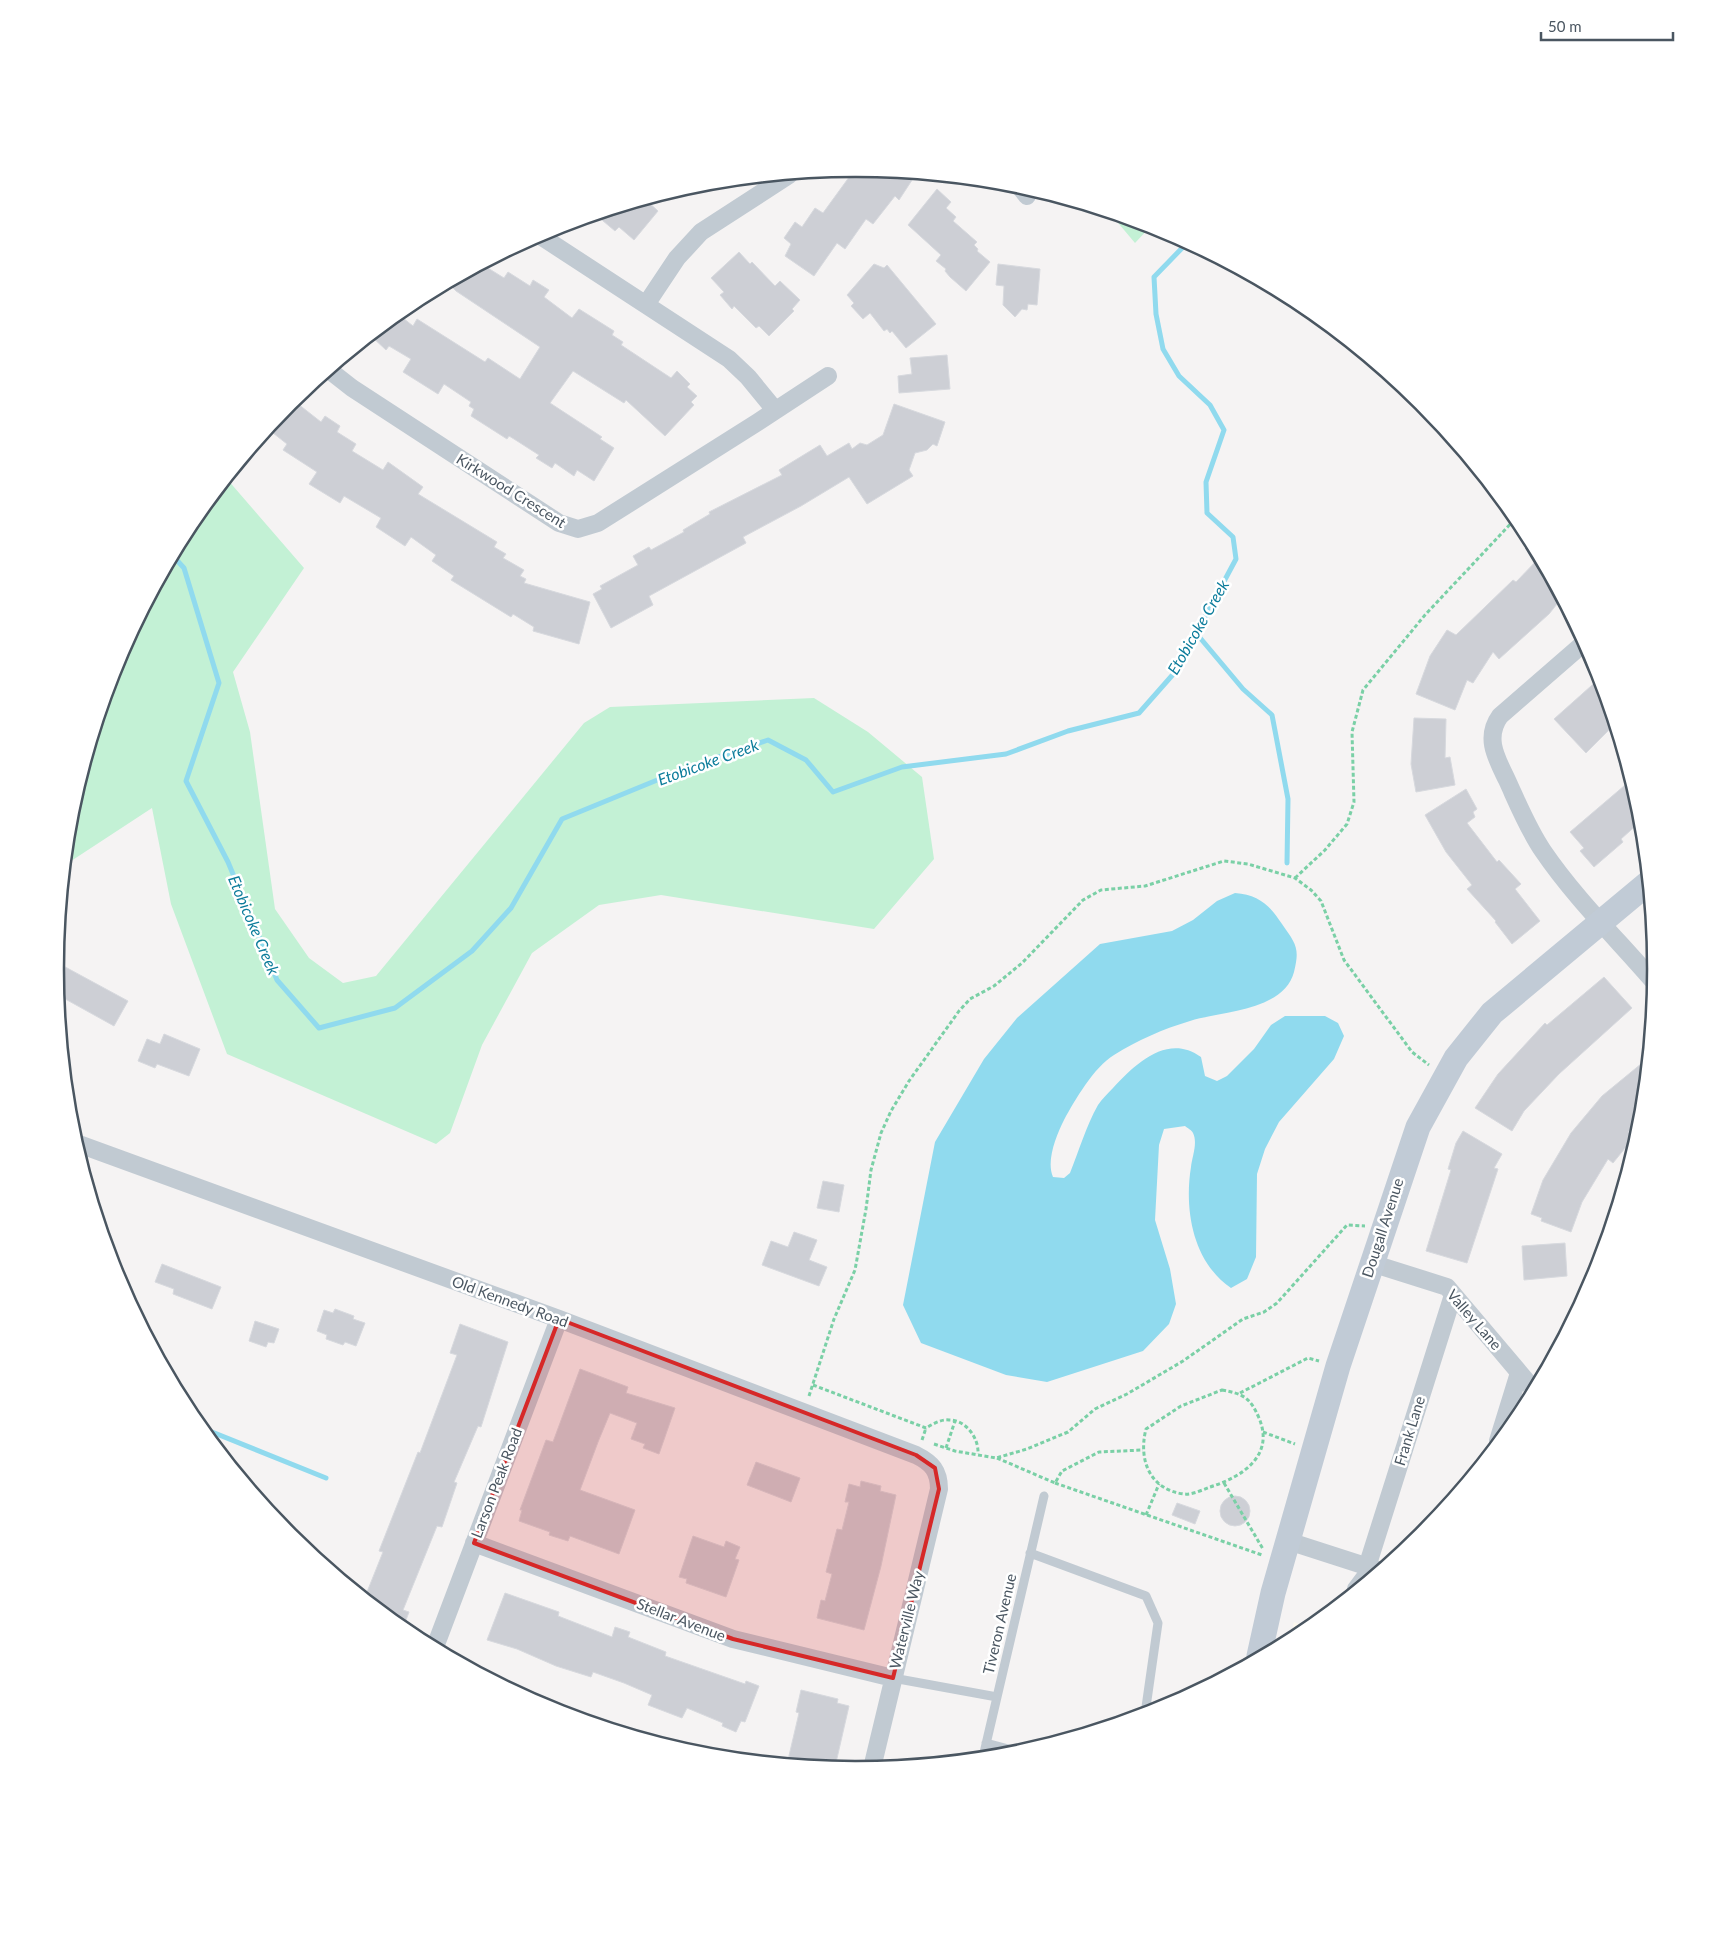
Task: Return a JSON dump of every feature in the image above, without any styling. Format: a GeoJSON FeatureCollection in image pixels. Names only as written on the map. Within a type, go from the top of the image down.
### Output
{"type":"FeatureCollection","features":[{"type":"Feature","properties":{"kind":"street"},"geometry":{"type":"LineString","coordinates":[[647,303],[676,258],[701,232],[780,181]]}},
{"type":"Feature","properties":{"kind":"street"},"geometry":{"type":"LineString","coordinates":[[548,240],[647,303],[729,359],[748,377],[775,410]]}},
{"type":"Feature","properties":{"kind":"street","name":"Kirkwood Crescent"},"geometry":{"type":"LineString","coordinates":[[334,374],[352,388],[559,523],[578,529],[598,523],[828,376]]}},
{"type":"Feature","properties":{"kind":"street"},"geometry":{"type":"LineString","coordinates":[[1579,648],[1500,716],[1494,724],[1493,749],[1531,832],[1544,852],[1647,974]]}},
{"type":"Feature","properties":{"kind":"street","name":"Dougall Avenue"},"geometry":{"type":"LineString","coordinates":[[1261,1649],[1273,1592],[1338,1366],[1418,1127],[1444,1076],[1456,1058],[1492,1014],[1643,888]]}},
{"type":"Feature","properties":{"kind":"street","name":"Old Kennedy Road"},"geometry":{"type":"LineString","coordinates":[[84,1146],[559,1319],[916,1455],[931,1463],[937,1472]]}},
{"type":"Feature","properties":{"kind":"street","name":"Valley Lane"},"geometry":{"type":"LineString","coordinates":[[1371,1263],[1447,1287],[1529,1384]]}},
{"type":"Feature","properties":{"kind":"street","name":"Frank Lane"},"geometry":{"type":"LineString","coordinates":[[1373,1568],[1453,1294]]}},
{"type":"Feature","properties":{"kind":"street","name":"Larson Peak Road"},"geometry":{"type":"LineString","coordinates":[[438,1641],[559,1319]]}},
{"type":"Feature","properties":{"kind":"street"},"geometry":{"type":"LineString","coordinates":[[1503,1424],[1519,1373]]}},
{"type":"Feature","properties":{"kind":"street","name":"Waterville Way"},"geometry":{"type":"LineString","coordinates":[[874,1760],[939,1489],[937,1472]]}},
{"type":"Feature","properties":{"kind":"street"},"geometry":{"type":"LineString","coordinates":[[1288,1541],[1372,1569]]}},
{"type":"Feature","properties":{"kind":"street","name":"Stellar Avenue"},"geometry":{"type":"LineString","coordinates":[[474,1543],[734,1639],[893,1678]]}},
{"type":"Feature","properties":{"kind":"lane","name":"Tiveron Avenue"},"geometry":{"type":"LineString","coordinates":[[984,1750],[1044,1496]]}},
{"type":"Feature","properties":{"kind":"lane"},"geometry":{"type":"LineString","coordinates":[[1030,1553],[1146,1596],[1158,1623],[1146,1705]]}},
{"type":"Feature","properties":{"kind":"lane"},"geometry":{"type":"LineString","coordinates":[[893,1678],[997,1697]]}},
{"type":"Feature","properties":{"kind":"lane"},"geometry":{"type":"LineString","coordinates":[[986,1743],[1002,1747]]}},
{"type":"Feature","properties":{"kind":"path"},"geometry":{"type":"LineString","coordinates":[[1294,878],[1325,850],[1347,824],[1354,802],[1352,732],[1363,690],[1425,615],[1510,524]]}},
{"type":"Feature","properties":{"kind":"path"},"geometry":{"type":"LineString","coordinates":[[803,1413],[834,1319],[855,1270],[871,1170],[881,1134],[891,1111],[909,1081],[958,1011],[970,999],[994,986],[1014,970],[1042,945],[1083,900],[1101,890],[1145,886],[1224,861],[1248,864],[1294,878],[1311,890],[1321,901],[1344,960],[1390,1023],[1412,1052],[1444,1076]]}},
{"type":"Feature","properties":{"kind":"path"},"geometry":{"type":"LineString","coordinates":[[996,1458],[1027,1449],[1068,1432],[1095,1409],[1127,1394],[1183,1361],[1243,1320],[1264,1312],[1277,1303],[1347,1225],[1383,1227]]}},
{"type":"Feature","properties":{"kind":"path"},"geometry":{"type":"LineString","coordinates":[[1240,1393],[1308,1358],[1338,1366]]}},
{"type":"Feature","properties":{"kind":"path"},"geometry":{"type":"LineString","coordinates":[[813,1385],[926,1428]]}},
{"type":"Feature","properties":{"kind":"path"},"geometry":{"type":"LineString","coordinates":[[1222,1390],[1240,1393],[1250,1401],[1256,1412],[1262,1432],[1260,1453],[1252,1466],[1224,1483],[1187,1495],[1172,1491],[1159,1484],[1149,1473],[1143,1459],[1146,1429],[1181,1406],[1222,1390]]}},
{"type":"Feature","properties":{"kind":"path"},"geometry":{"type":"LineString","coordinates":[[978,1454],[975,1440],[969,1429],[956,1421],[940,1421],[926,1428],[922,1440],[946,1448],[996,1458],[1055,1483],[1268,1557],[1224,1483]]}},
{"type":"Feature","properties":{"kind":"path"},"geometry":{"type":"LineString","coordinates":[[946,1448],[956,1421]]}},
{"type":"Feature","properties":{"kind":"path"},"geometry":{"type":"LineString","coordinates":[[1262,1432],[1314,1450]]}},
{"type":"Feature","properties":{"kind":"path"},"geometry":{"type":"LineString","coordinates":[[1055,1483],[1062,1471],[1099,1452],[1143,1450]]}},
{"type":"Feature","properties":{"kind":"path"},"geometry":{"type":"LineString","coordinates":[[1146,1515],[1154,1490],[1159,1484]]}},
{"type":"Feature","properties":{"kind":"highlighted area"},"geometry":{"type":"Polygon","coordinates":[[[559,1319],[916,1455],[935,1468],[939,1489],[893,1678],[733,1639],[474,1543],[559,1319]]]}},
{"type":"Feature","properties":{"kind":"shaded area"},"geometry":{"type":"Polygon","coordinates":[[[1294,1622],[1299,1624],[1295,1627],[1293,1629],[1294,1622]]]}},
{"type":"Feature","properties":{"kind":"green space"},"geometry":{"type":"Polygon","coordinates":[[[1117,222],[1145,233],[1135,243],[1117,222]]]}},
{"type":"Feature","properties":{"kind":"green space"},"geometry":{"type":"Polygon","coordinates":[[[230,483],[304,568],[233,672],[250,732],[275,909],[309,958],[343,983],[376,976],[584,723],[610,707],[814,698],[868,732],[922,777],[934,859],[874,929],[661,895],[599,905],[532,953],[482,1045],[450,1133],[436,1144],[227,1054],[171,904],[152,808],[72,861],[79,815],[91,764],[124,666],[145,619],[170,573],[197,529],[230,483]]]}},
{"type":"Feature","properties":{"kind":"water"},"geometry":{"type":"Polygon","coordinates":[[[1235,893],[1257,898],[1272,911],[1291,937],[1296,946],[1297,957],[1294,972],[1288,985],[1278,995],[1265,1002],[1170,1028],[1132,1044],[1107,1060],[1086,1084],[1064,1120],[1051,1156],[1051,1171],[1053,1177],[1064,1178],[1070,1173],[1086,1130],[1098,1105],[1132,1069],[1153,1054],[1177,1048],[1189,1050],[1201,1057],[1205,1076],[1217,1081],[1227,1076],[1254,1049],[1271,1025],[1285,1016],[1325,1016],[1338,1023],[1344,1036],[1334,1059],[1279,1122],[1265,1149],[1257,1174],[1256,1257],[1247,1279],[1231,1288],[1218,1277],[1200,1250],[1194,1234],[1189,1200],[1189,1183],[1195,1146],[1193,1133],[1185,1126],[1164,1129],[1159,1145],[1155,1220],[1170,1269],[1176,1304],[1169,1324],[1143,1351],[1047,1382],[1006,1375],[921,1343],[903,1305],[935,1142],[984,1059],[1017,1018],[1100,944],[1172,931],[1193,920],[1217,901],[1235,893]]]}},
{"type":"Feature","properties":{"kind":"building"},"geometry":{"type":"Polygon","coordinates":[[[849,177],[912,180],[899,200],[895,196],[873,224],[866,219],[845,249],[837,243],[814,276],[785,256],[791,244],[784,238],[795,222],[802,227],[815,208],[823,213],[849,177]]]}},
{"type":"Feature","properties":{"kind":"building"},"geometry":{"type":"Polygon","coordinates":[[[937,189],[951,202],[946,208],[956,217],[953,221],[977,242],[974,245],[978,249],[977,251],[990,262],[966,291],[936,261],[941,255],[908,225],[937,189]]]}},
{"type":"Feature","properties":{"kind":"building"},"geometry":{"type":"Polygon","coordinates":[[[651,204],[658,211],[634,240],[619,227],[615,231],[601,219],[651,204]]]}},
{"type":"Feature","properties":{"kind":"building"},"geometry":{"type":"Polygon","coordinates":[[[739,252],[750,264],[752,262],[775,286],[780,281],[800,300],[792,309],[794,311],[769,336],[759,326],[756,328],[734,306],[732,309],[720,295],[724,292],[711,278],[739,252]]]}},
{"type":"Feature","properties":{"kind":"building"},"geometry":{"type":"Polygon","coordinates":[[[874,264],[884,268],[887,265],[936,324],[906,348],[892,331],[890,333],[887,329],[884,331],[870,313],[863,319],[851,306],[854,303],[847,295],[874,264]]]}},
{"type":"Feature","properties":{"kind":"building"},"geometry":{"type":"Polygon","coordinates":[[[998,264],[1040,269],[1037,305],[1028,304],[1027,310],[1022,309],[1015,317],[1003,305],[1004,286],[996,285],[998,264]]]}},
{"type":"Feature","properties":{"kind":"building"},"geometry":{"type":"Polygon","coordinates":[[[488,268],[504,278],[508,272],[530,286],[533,280],[549,290],[544,297],[572,318],[579,309],[614,331],[612,335],[623,342],[621,345],[671,378],[677,371],[690,384],[687,387],[697,396],[691,402],[694,405],[665,436],[626,400],[624,403],[573,371],[550,403],[602,437],[600,439],[614,448],[594,481],[577,470],[574,476],[555,463],[552,468],[536,458],[539,455],[509,436],[507,439],[471,416],[474,409],[469,406],[471,402],[444,384],[438,394],[403,372],[411,359],[389,346],[386,350],[375,340],[405,319],[413,326],[417,319],[485,362],[488,358],[520,379],[540,347],[453,288],[488,268]]]}},
{"type":"Feature","properties":{"kind":"building"},"geometry":{"type":"Polygon","coordinates":[[[947,355],[950,389],[899,393],[898,376],[912,374],[910,358],[947,355]]]}},
{"type":"Feature","properties":{"kind":"building"},"geometry":{"type":"Polygon","coordinates":[[[894,404],[945,422],[937,446],[933,444],[927,450],[915,453],[909,470],[913,476],[867,504],[849,477],[801,506],[743,537],[746,543],[649,596],[653,605],[611,628],[593,594],[602,589],[600,586],[638,565],[633,556],[649,547],[651,550],[684,532],[683,530],[710,514],[709,512],[782,475],[779,470],[820,445],[827,456],[849,443],[852,449],[860,443],[867,445],[883,435],[894,404]]]}},
{"type":"Feature","properties":{"kind":"building"},"geometry":{"type":"Polygon","coordinates":[[[300,405],[321,422],[325,416],[340,426],[337,432],[356,444],[352,451],[383,470],[388,462],[423,487],[418,494],[497,542],[494,547],[506,554],[503,558],[524,570],[520,576],[526,579],[524,583],[590,602],[579,644],[533,631],[534,627],[513,614],[511,617],[451,580],[454,576],[432,561],[436,555],[411,537],[405,546],[376,527],[381,518],[344,496],[340,503],[309,484],[317,472],[283,450],[287,444],[273,433],[300,405]]]}},
{"type":"Feature","properties":{"kind":"building"},"geometry":{"type":"Polygon","coordinates":[[[1535,563],[1558,603],[1549,614],[1499,659],[1493,652],[1473,683],[1467,680],[1455,710],[1416,694],[1430,656],[1447,630],[1456,635],[1513,580],[1516,582],[1535,563]]]}},
{"type":"Feature","properties":{"kind":"building"},"geometry":{"type":"Polygon","coordinates":[[[1594,684],[1609,730],[1586,753],[1554,719],[1594,684]]]}},
{"type":"Feature","properties":{"kind":"building"},"geometry":{"type":"Polygon","coordinates":[[[1414,718],[1446,719],[1445,758],[1450,757],[1455,785],[1416,792],[1411,764],[1414,718]]]}},
{"type":"Feature","properties":{"kind":"building"},"geometry":{"type":"Polygon","coordinates":[[[1625,785],[1634,827],[1621,839],[1623,842],[1594,867],[1580,851],[1584,848],[1570,832],[1625,785]]]}},
{"type":"Feature","properties":{"kind":"building"},"geometry":{"type":"Polygon","coordinates":[[[1466,789],[1477,809],[1473,812],[1475,817],[1467,823],[1497,862],[1499,860],[1521,884],[1515,889],[1540,921],[1512,944],[1496,921],[1467,889],[1472,885],[1446,852],[1425,815],[1466,789]]]}},
{"type":"Feature","properties":{"kind":"building"},"geometry":{"type":"Polygon","coordinates":[[[64,966],[128,1001],[114,1026],[65,999],[64,966]]]}},
{"type":"Feature","properties":{"kind":"building"},"geometry":{"type":"Polygon","coordinates":[[[1604,977],[1632,1008],[1559,1074],[1524,1111],[1512,1131],[1475,1108],[1498,1074],[1545,1023],[1547,1025],[1604,977]]]}},
{"type":"Feature","properties":{"kind":"building"},"geometry":{"type":"Polygon","coordinates":[[[164,1034],[200,1049],[189,1076],[157,1064],[155,1068],[138,1061],[147,1039],[160,1044],[164,1034]]]}},
{"type":"Feature","properties":{"kind":"building"},"geometry":{"type":"Polygon","coordinates":[[[1641,1064],[1627,1146],[1613,1163],[1608,1159],[1582,1202],[1571,1232],[1541,1221],[1542,1218],[1531,1214],[1543,1180],[1571,1133],[1602,1096],[1641,1064]]]}},
{"type":"Feature","properties":{"kind":"building"},"geometry":{"type":"Polygon","coordinates":[[[1463,1131],[1502,1154],[1494,1168],[1498,1169],[1467,1263],[1426,1251],[1451,1170],[1448,1169],[1456,1143],[1463,1131]]]}},
{"type":"Feature","properties":{"kind":"building"},"geometry":{"type":"Polygon","coordinates":[[[823,1181],[844,1185],[839,1212],[817,1208],[823,1181]]]}},
{"type":"Feature","properties":{"kind":"building"},"geometry":{"type":"Polygon","coordinates":[[[794,1232],[817,1240],[809,1260],[827,1267],[819,1286],[762,1265],[771,1241],[788,1247],[794,1232]]]}},
{"type":"Feature","properties":{"kind":"building"},"geometry":{"type":"Polygon","coordinates":[[[1565,1243],[1567,1276],[1524,1280],[1522,1246],[1565,1243]]]}},
{"type":"Feature","properties":{"kind":"building"},"geometry":{"type":"Polygon","coordinates":[[[162,1264],[221,1287],[212,1309],[173,1294],[174,1289],[155,1282],[162,1264]]]}},
{"type":"Feature","properties":{"kind":"building"},"geometry":{"type":"Polygon","coordinates":[[[335,1309],[354,1316],[353,1319],[365,1323],[356,1346],[345,1342],[343,1345],[326,1339],[327,1335],[317,1331],[324,1310],[333,1313],[335,1309]]]}},
{"type":"Feature","properties":{"kind":"building"},"geometry":{"type":"Polygon","coordinates":[[[255,1321],[279,1329],[274,1343],[268,1342],[266,1347],[249,1341],[255,1321]]]}},
{"type":"Feature","properties":{"kind":"building"},"geometry":{"type":"Polygon","coordinates":[[[460,1324],[508,1342],[481,1427],[478,1426],[454,1482],[457,1483],[442,1527],[437,1526],[403,1610],[409,1612],[406,1620],[367,1592],[383,1552],[379,1551],[418,1452],[420,1453],[457,1355],[450,1353],[460,1324]]]}},
{"type":"Feature","properties":{"kind":"building"},"geometry":{"type":"Polygon","coordinates":[[[580,1369],[628,1387],[626,1393],[675,1408],[659,1454],[643,1448],[645,1444],[631,1439],[637,1423],[610,1413],[598,1442],[580,1490],[635,1510],[619,1554],[570,1536],[568,1541],[549,1535],[550,1532],[519,1521],[522,1510],[520,1510],[546,1440],[553,1442],[580,1369]]]}},
{"type":"Feature","properties":{"kind":"building"},"geometry":{"type":"Polygon","coordinates":[[[756,1462],[800,1478],[791,1502],[747,1485],[756,1462]]]}},
{"type":"Feature","properties":{"kind":"building"},"geometry":{"type":"Polygon","coordinates":[[[861,1481],[881,1486],[880,1491],[896,1495],[881,1566],[864,1630],[817,1618],[821,1600],[825,1601],[832,1574],[826,1572],[837,1529],[842,1530],[849,1502],[845,1502],[849,1484],[860,1487],[861,1481]]]}},
{"type":"Feature","properties":{"kind":"building"},"geometry":{"type":"Polygon","coordinates":[[[1235,1496],[1246,1500],[1250,1511],[1246,1522],[1235,1526],[1224,1522],[1220,1511],[1224,1500],[1235,1496]]]}},
{"type":"Feature","properties":{"kind":"building"},"geometry":{"type":"Polygon","coordinates":[[[1177,1503],[1200,1511],[1195,1524],[1172,1515],[1177,1503]]]}},
{"type":"Feature","properties":{"kind":"building"},"geometry":{"type":"Polygon","coordinates":[[[693,1536],[724,1547],[726,1541],[740,1547],[735,1559],[739,1560],[726,1597],[686,1583],[687,1579],[679,1577],[693,1536]]]}},
{"type":"Feature","properties":{"kind":"building"},"geometry":{"type":"Polygon","coordinates":[[[505,1593],[559,1612],[558,1616],[612,1637],[615,1627],[630,1632],[628,1637],[666,1652],[665,1656],[745,1684],[746,1681],[759,1686],[745,1722],[741,1721],[736,1732],[722,1726],[723,1723],[687,1708],[682,1718],[648,1705],[652,1695],[624,1683],[593,1672],[591,1677],[556,1666],[517,1649],[487,1640],[505,1593]]]}},
{"type":"Feature","properties":{"kind":"building"},"geometry":{"type":"Polygon","coordinates":[[[801,1690],[838,1699],[837,1703],[849,1706],[837,1760],[789,1758],[799,1713],[796,1712],[801,1690]]]}},
{"type":"Feature","properties":{"kind":"waterway","name":"Etobicoke Creek"},"geometry":{"type":"LineString","coordinates":[[177,561],[184,568],[219,683],[186,781],[228,862],[277,980],[319,1028],[395,1008],[472,951],[511,908],[562,819],[689,767],[768,740],[806,760],[833,792],[902,767],[1006,754],[1068,731],[1139,713],[1176,671],[1236,559],[1233,537],[1207,513],[1206,482],[1224,430],[1210,405],[1179,376],[1163,349],[1156,314],[1154,277],[1182,248]]}},
{"type":"Feature","properties":{"kind":"waterway"},"geometry":{"type":"LineString","coordinates":[[1196,633],[1243,689],[1272,715],[1288,799],[1287,863]]}},
{"type":"Feature","properties":{"kind":"waterway"},"geometry":{"type":"LineString","coordinates":[[214,1433],[326,1478]]}}]}
